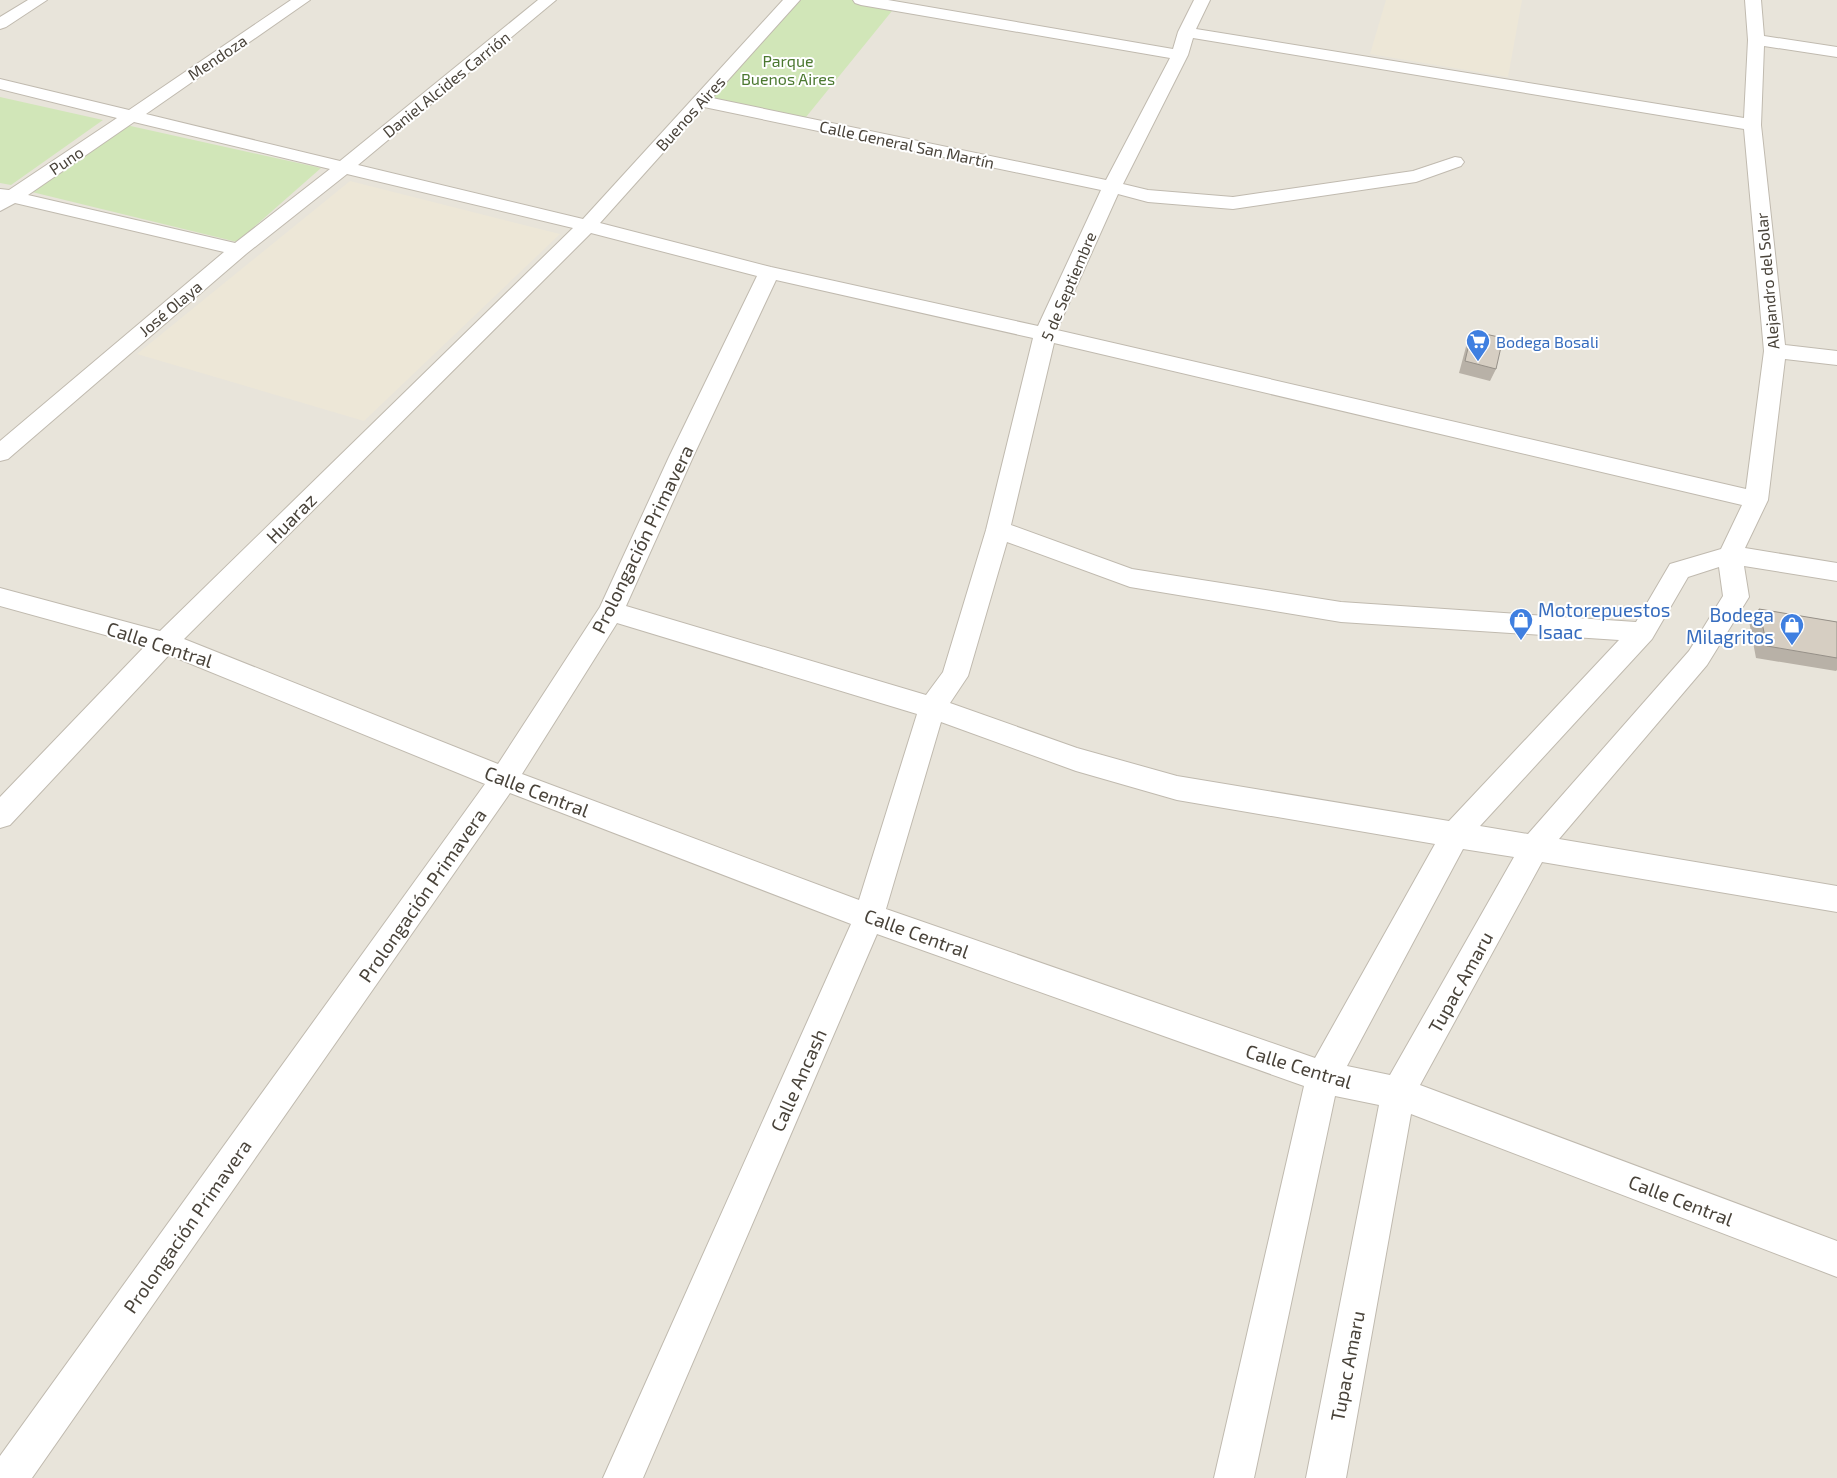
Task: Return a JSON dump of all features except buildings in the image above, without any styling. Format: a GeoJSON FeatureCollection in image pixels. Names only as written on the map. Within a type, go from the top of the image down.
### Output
{"type":"FeatureCollection","features":[{"type":"Feature","properties":{"kind":"street"},"geometry":{"type":"LineString","coordinates":[[0,24],[39,0]]}},
{"type":"Feature","properties":{"kind":"street","name":"Mendoza"},"geometry":{"type":"LineString","coordinates":[[132,115],[302,0]]}},
{"type":"Feature","properties":{"kind":"street","name":"Daniel Alcides Carrión"},"geometry":{"type":"LineString","coordinates":[[344,168],[548,0]]}},
{"type":"Feature","properties":{"kind":"street","name":"Buenos Aires"},"geometry":{"type":"LineString","coordinates":[[587,226],[792,0]]}},
{"type":"Feature","properties":{"kind":"street"},"geometry":{"type":"LineString","coordinates":[[861,0],[1180,55]]}},
{"type":"Feature","properties":{"kind":"street","name":"5 de Septiembre"},"geometry":{"type":"LineString","coordinates":[[954,676],[998,530],[1045,334],[1112,187],[1180,55],[1186,32],[1202,0]]}},
{"type":"Feature","properties":{"kind":"street","name":"Alejandro del Solar"},"geometry":{"type":"LineString","coordinates":[[1730,555],[1756,500],[1775,351],[1752,126],[1756,40],[1753,0]]}},
{"type":"Feature","properties":{"kind":"street"},"geometry":{"type":"LineString","coordinates":[[1186,32],[1752,126]]}},
{"type":"Feature","properties":{"kind":"street"},"geometry":{"type":"LineString","coordinates":[[1756,40],[1837,52]]}},
{"type":"Feature","properties":{"kind":"street"},"geometry":{"type":"LineString","coordinates":[[0,84],[587,226],[769,273],[1045,334],[1756,500]]}},
{"type":"Feature","properties":{"kind":"street","name":"Calle General San Martín"},"geometry":{"type":"LineString","coordinates":[[701,101],[1148,196],[1233,203],[1416,176],[1455,162]]}},
{"type":"Feature","properties":{"kind":"street","name":"Puno"},"geometry":{"type":"LineString","coordinates":[[4,198],[132,115]]}},
{"type":"Feature","properties":{"kind":"street","name":"José Olaya"},"geometry":{"type":"LineString","coordinates":[[0,453],[239,250],[344,168]]}},
{"type":"Feature","properties":{"kind":"street"},"geometry":{"type":"LineString","coordinates":[[4,198],[239,250]]}},
{"type":"Feature","properties":{"kind":"street","name":"Huaraz"},"geometry":{"type":"LineString","coordinates":[[0,816],[165,642],[587,226]]}},
{"type":"Feature","properties":{"kind":"street","name":"Prolongación Primavera"},"geometry":{"type":"LineString","coordinates":[[8,1478],[504,779],[611,611],[769,273]]}},
{"type":"Feature","properties":{"kind":"street"},"geometry":{"type":"LineString","coordinates":[[1775,351],[1837,358]]}},
{"type":"Feature","properties":{"kind":"street"},"geometry":{"type":"LineString","coordinates":[[998,530],[1130,578],[1332,611],[1643,632]]}},
{"type":"Feature","properties":{"kind":"street"},"geometry":{"type":"LineString","coordinates":[[1234,1478],[1323,1077],[1456,833],[1643,632],[1679,570],[1730,555],[1837,572]]}},
{"type":"Feature","properties":{"kind":"street","name":"Tupac Amaru"},"geometry":{"type":"LineString","coordinates":[[1326,1478],[1398,1093],[1535,847],[1698,658],[1736,597],[1730,555]]}},
{"type":"Feature","properties":{"kind":"street","name":"Calle Central"},"geometry":{"type":"LineString","coordinates":[[0,597],[165,642],[504,779],[869,917],[1323,1077],[1398,1093],[1837,1259]]}},
{"type":"Feature","properties":{"kind":"street"},"geometry":{"type":"LineString","coordinates":[[611,611],[932,708],[1076,759],[1177,788],[1456,833],[1837,899]]}},
{"type":"Feature","properties":{"kind":"street","name":"Calle Ancash"},"geometry":{"type":"LineString","coordinates":[[623,1478],[869,917],[932,708],[954,676]]}},
{"type":"Feature","properties":{"kind":"shaded area"},"geometry":{"type":"Polygon","coordinates":[[[0,0],[1837,0],[1837,1478],[0,1478],[0,0]]]}},
{"type":"Feature","properties":{"kind":"shaded area"},"geometry":{"type":"Polygon","coordinates":[[[1386,0],[1522,0],[1508,77],[1370,54],[1386,0]]]}},
{"type":"Feature","properties":{"kind":"shaded area"},"geometry":{"type":"Polygon","coordinates":[[[350,181],[560,234],[364,421],[137,354],[350,181]]]}},
{"type":"Feature","properties":{"kind":"green space","name":"Parque Buenos Aires"},"geometry":{"type":"Polygon","coordinates":[[[792,0],[861,0],[896,6],[802,122],[701,101],[792,0]]]}},
{"type":"Feature","properties":{"kind":"green space"},"geometry":{"type":"Polygon","coordinates":[[[0,97],[103,120],[11,185],[0,183],[0,97]]]}},
{"type":"Feature","properties":{"kind":"green space"},"geometry":{"type":"Polygon","coordinates":[[[126,125],[321,168],[237,242],[32,192],[126,125]]]}},
{"type":"Feature","properties":{"kind":"place","name":"Bodega Bosali"},"geometry":{"type":"Point","coordinates":[1478,362]}},
{"type":"Feature","properties":{"kind":"place","name":"Motorepuestos Isaac"},"geometry":{"type":"Point","coordinates":[1521,641]}},
{"type":"Feature","properties":{"kind":"place","name":"Bodega Milagritos"},"geometry":{"type":"Point","coordinates":[1792,646]}}]}
